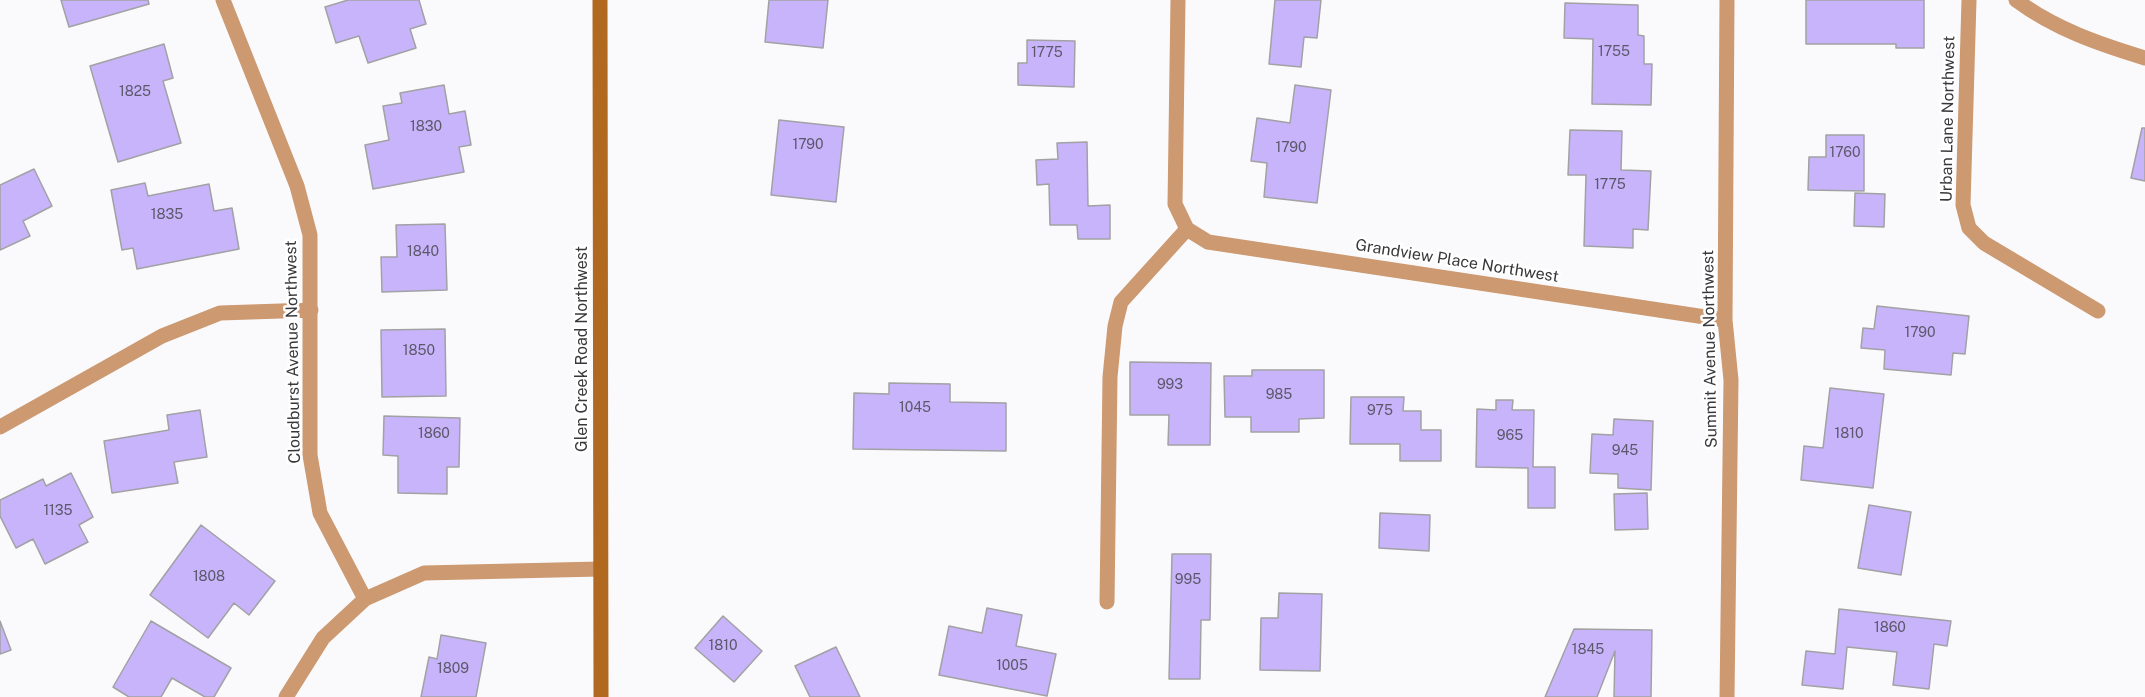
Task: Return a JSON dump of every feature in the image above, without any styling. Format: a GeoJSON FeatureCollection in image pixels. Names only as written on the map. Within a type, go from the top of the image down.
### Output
{"type":"FeatureCollection","features":[{"type":"Feature","properties":{"kind":"main road","name":"Glen Creek Road Northwest"},"geometry":{"type":"LineString","coordinates":[[600,0],[601,697]]}},
{"type":"Feature","properties":{"kind":"street","name":"Cloudburst Avenue Northwest"},"geometry":{"type":"LineString","coordinates":[[223,0],[297,186],[310,235],[310,455],[320,513],[365,599]]}},
{"type":"Feature","properties":{"kind":"street"},"geometry":{"type":"LineString","coordinates":[[1107,602],[1110,377],[1115,326],[1121,302],[1187,229],[1175,204],[1178,0]]}},
{"type":"Feature","properties":{"kind":"street","name":"Summit Avenue Northwest"},"geometry":{"type":"LineString","coordinates":[[1727,0],[1725,320],[1731,380],[1727,697]]}},
{"type":"Feature","properties":{"kind":"street","name":"Urban Lane Northwest"},"geometry":{"type":"LineString","coordinates":[[1969,0],[1963,205],[1969,228],[1984,243],[2098,311]]}},
{"type":"Feature","properties":{"kind":"street"},"geometry":{"type":"LineString","coordinates":[[2016,0],[2046,20],[2074,34],[2145,58]]}},
{"type":"Feature","properties":{"kind":"street","name":"Grandview Place Northwest"},"geometry":{"type":"LineString","coordinates":[[1187,229],[1208,242],[1725,320]]}},
{"type":"Feature","properties":{"kind":"street"},"geometry":{"type":"LineString","coordinates":[[0,427],[162,336],[220,313],[311,310]]}},
{"type":"Feature","properties":{"kind":"street"},"geometry":{"type":"LineString","coordinates":[[286,697],[323,638],[365,599],[424,573],[600,569]]}},
{"type":"Feature","properties":{"kind":"building"},"geometry":{"type":"Polygon","coordinates":[[[61,0],[148,0],[149,4],[69,27],[61,0]]]}},
{"type":"Feature","properties":{"kind":"building"},"geometry":{"type":"Polygon","coordinates":[[[348,0],[419,0],[426,24],[410,29],[416,48],[368,63],[359,36],[336,43],[325,7],[348,0]]]}},
{"type":"Feature","properties":{"kind":"building"},"geometry":{"type":"Polygon","coordinates":[[[769,0],[828,0],[823,48],[765,42],[769,0]]]}},
{"type":"Feature","properties":{"kind":"building"},"geometry":{"type":"Polygon","coordinates":[[[1275,0],[1321,0],[1317,38],[1304,37],[1301,67],[1269,64],[1275,0]]]}},
{"type":"Feature","properties":{"kind":"building"},"geometry":{"type":"Polygon","coordinates":[[[1806,0],[1924,0],[1924,48],[1896,48],[1896,44],[1806,44],[1806,0]]]}},
{"type":"Feature","properties":{"kind":"building"},"geometry":{"type":"Polygon","coordinates":[[[1565,3],[1638,5],[1638,35],[1644,36],[1644,64],[1652,64],[1651,105],[1592,104],[1593,39],[1564,38],[1565,3]]]}},
{"type":"Feature","properties":{"kind":"building"},"geometry":{"type":"Polygon","coordinates":[[[1027,40],[1075,41],[1074,87],[1018,85],[1018,63],[1027,63],[1027,40]]]}},
{"type":"Feature","properties":{"kind":"building"},"geometry":{"type":"Polygon","coordinates":[[[164,44],[173,78],[163,81],[181,143],[118,162],[90,66],[164,44]]]}},
{"type":"Feature","properties":{"kind":"building"},"geometry":{"type":"Polygon","coordinates":[[[444,85],[449,114],[465,111],[471,145],[459,147],[464,172],[373,189],[365,145],[389,140],[383,106],[402,103],[400,93],[444,85]]]}},
{"type":"Feature","properties":{"kind":"building"},"geometry":{"type":"Polygon","coordinates":[[[1295,85],[1331,90],[1317,203],[1264,197],[1267,163],[1251,161],[1257,118],[1290,123],[1295,85]]]}},
{"type":"Feature","properties":{"kind":"building"},"geometry":{"type":"Polygon","coordinates":[[[779,120],[844,127],[836,202],[771,195],[779,120]]]}},
{"type":"Feature","properties":{"kind":"building"},"geometry":{"type":"Polygon","coordinates":[[[2142,128],[2145,128],[2145,181],[2131,178],[2142,128]]]}},
{"type":"Feature","properties":{"kind":"building"},"geometry":{"type":"Polygon","coordinates":[[[1570,130],[1622,131],[1621,170],[1651,171],[1648,230],[1633,229],[1633,248],[1584,246],[1586,175],[1568,175],[1570,130]]]}},
{"type":"Feature","properties":{"kind":"building"},"geometry":{"type":"Polygon","coordinates":[[[1826,135],[1864,135],[1864,191],[1808,190],[1809,157],[1826,157],[1826,135]]]}},
{"type":"Feature","properties":{"kind":"building"},"geometry":{"type":"Polygon","coordinates":[[[1087,142],[1088,206],[1110,205],[1110,239],[1078,239],[1077,225],[1050,225],[1049,184],[1037,185],[1036,160],[1058,159],[1057,143],[1087,142]]]}},
{"type":"Feature","properties":{"kind":"building"},"geometry":{"type":"Polygon","coordinates":[[[34,169],[52,206],[23,221],[30,236],[0,250],[0,185],[34,169]]]}},
{"type":"Feature","properties":{"kind":"building"},"geometry":{"type":"Polygon","coordinates":[[[145,183],[148,196],[209,184],[214,211],[232,208],[239,249],[137,269],[133,248],[122,250],[111,190],[145,183]]]}},
{"type":"Feature","properties":{"kind":"building"},"geometry":{"type":"Polygon","coordinates":[[[1855,193],[1885,194],[1884,227],[1854,226],[1855,193]]]}},
{"type":"Feature","properties":{"kind":"building"},"geometry":{"type":"Polygon","coordinates":[[[445,224],[447,290],[382,292],[381,257],[397,257],[396,225],[445,224]]]}},
{"type":"Feature","properties":{"kind":"building"},"geometry":{"type":"Polygon","coordinates":[[[1877,306],[1969,316],[1965,354],[1953,353],[1951,375],[1884,369],[1885,350],[1861,348],[1863,328],[1874,329],[1877,306]]]}},
{"type":"Feature","properties":{"kind":"building"},"geometry":{"type":"Polygon","coordinates":[[[445,329],[446,396],[382,397],[381,330],[445,329]]]}},
{"type":"Feature","properties":{"kind":"building"},"geometry":{"type":"Polygon","coordinates":[[[1130,362],[1211,363],[1210,445],[1168,445],[1169,415],[1130,415],[1130,362]]]}},
{"type":"Feature","properties":{"kind":"building"},"geometry":{"type":"Polygon","coordinates":[[[1252,370],[1324,370],[1324,418],[1299,419],[1299,432],[1251,432],[1251,417],[1225,417],[1224,376],[1252,376],[1252,370]]]}},
{"type":"Feature","properties":{"kind":"building"},"geometry":{"type":"Polygon","coordinates":[[[889,383],[950,384],[950,402],[1006,403],[1006,451],[853,449],[854,393],[889,394],[889,383]]]}},
{"type":"Feature","properties":{"kind":"building"},"geometry":{"type":"Polygon","coordinates":[[[1830,388],[1884,394],[1873,488],[1801,480],[1804,446],[1823,448],[1830,388]]]}},
{"type":"Feature","properties":{"kind":"building"},"geometry":{"type":"Polygon","coordinates":[[[1351,397],[1404,397],[1403,411],[1421,411],[1421,430],[1441,430],[1441,461],[1400,461],[1400,444],[1350,444],[1351,397]]]}},
{"type":"Feature","properties":{"kind":"building"},"geometry":{"type":"Polygon","coordinates":[[[1496,400],[1513,400],[1512,410],[1534,410],[1533,467],[1555,467],[1555,508],[1528,508],[1528,468],[1476,467],[1477,409],[1496,410],[1496,400]]]}},
{"type":"Feature","properties":{"kind":"building"},"geometry":{"type":"Polygon","coordinates":[[[200,410],[207,457],[174,462],[178,483],[112,493],[104,441],[169,430],[167,415],[200,410]]]}},
{"type":"Feature","properties":{"kind":"building"},"geometry":{"type":"Polygon","coordinates":[[[384,416],[460,418],[459,467],[447,467],[447,494],[398,493],[398,456],[383,455],[384,416]]]}},
{"type":"Feature","properties":{"kind":"building"},"geometry":{"type":"Polygon","coordinates":[[[1614,419],[1653,421],[1651,490],[1618,488],[1618,474],[1590,473],[1592,434],[1613,435],[1614,419]]]}},
{"type":"Feature","properties":{"kind":"building"},"geometry":{"type":"Polygon","coordinates":[[[71,473],[93,517],[79,525],[88,542],[45,564],[33,539],[16,548],[0,516],[0,500],[43,479],[46,486],[71,473]]]}},
{"type":"Feature","properties":{"kind":"building"},"geometry":{"type":"Polygon","coordinates":[[[1647,493],[1648,529],[1615,530],[1614,494],[1647,493]]]}},
{"type":"Feature","properties":{"kind":"building"},"geometry":{"type":"Polygon","coordinates":[[[1869,505],[1911,512],[1901,575],[1858,568],[1869,505]]]}},
{"type":"Feature","properties":{"kind":"building"},"geometry":{"type":"Polygon","coordinates":[[[1380,513],[1430,515],[1429,551],[1379,548],[1380,513]]]}},
{"type":"Feature","properties":{"kind":"building"},"geometry":{"type":"Polygon","coordinates":[[[201,525],[275,581],[249,615],[234,603],[208,638],[150,595],[201,525]]]}},
{"type":"Feature","properties":{"kind":"building"},"geometry":{"type":"Polygon","coordinates":[[[1172,554],[1211,554],[1210,620],[1201,620],[1200,679],[1169,679],[1172,554]]]}},
{"type":"Feature","properties":{"kind":"building"},"geometry":{"type":"Polygon","coordinates":[[[1279,593],[1322,594],[1320,671],[1260,670],[1261,618],[1278,618],[1279,593]]]}},
{"type":"Feature","properties":{"kind":"building"},"geometry":{"type":"Polygon","coordinates":[[[987,608],[1022,615],[1016,646],[1056,654],[1047,696],[939,675],[949,626],[982,633],[987,608]]]}},
{"type":"Feature","properties":{"kind":"building"},"geometry":{"type":"Polygon","coordinates":[[[1839,609],[1951,621],[1947,646],[1934,644],[1929,689],[1893,685],[1897,652],[1847,647],[1843,689],[1802,685],[1806,651],[1835,654],[1839,609]]]}},
{"type":"Feature","properties":{"kind":"building"},"geometry":{"type":"Polygon","coordinates":[[[723,616],[762,651],[734,682],[695,648],[723,616]]]}},
{"type":"Feature","properties":{"kind":"building"},"geometry":{"type":"Polygon","coordinates":[[[0,621],[11,650],[0,654],[0,621]]]}},
{"type":"Feature","properties":{"kind":"building"},"geometry":{"type":"Polygon","coordinates":[[[151,621],[231,668],[214,697],[205,697],[172,678],[161,697],[129,697],[113,687],[151,621]]]}},
{"type":"Feature","properties":{"kind":"building"},"geometry":{"type":"Polygon","coordinates":[[[1574,629],[1652,630],[1651,697],[1614,697],[1615,651],[1597,697],[1545,697],[1574,629]]]}},
{"type":"Feature","properties":{"kind":"building"},"geometry":{"type":"Polygon","coordinates":[[[441,635],[486,643],[476,697],[421,697],[429,657],[437,659],[441,635]]]}},
{"type":"Feature","properties":{"kind":"building"},"geometry":{"type":"Polygon","coordinates":[[[836,647],[860,697],[810,697],[795,666],[836,647]]]}}]}
